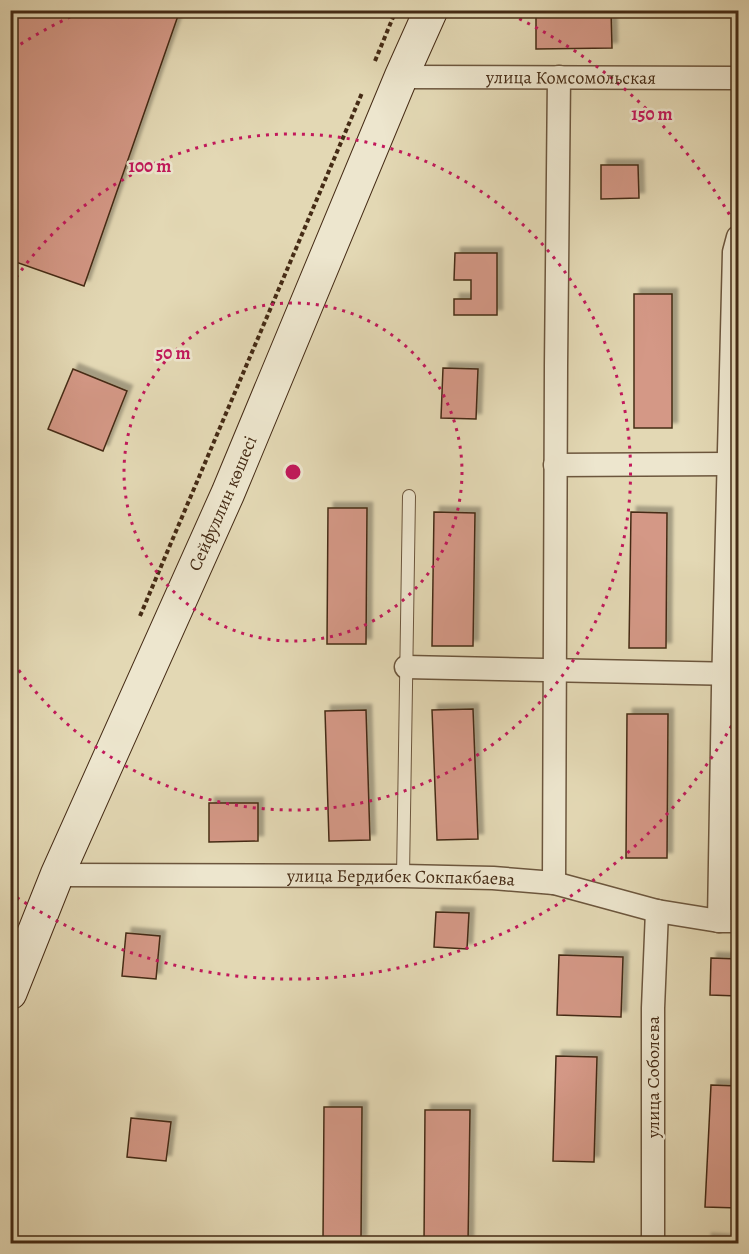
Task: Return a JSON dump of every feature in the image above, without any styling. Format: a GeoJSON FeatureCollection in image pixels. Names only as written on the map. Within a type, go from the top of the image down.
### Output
{"type":"FeatureCollection","features":[{"type":"Feature","properties":{"kind":"main road","name":"Сейфуллин көшесі"},"geometry":{"type":"LineString","coordinates":[[10,993],[57,875],[228,493],[388,71],[431,10]]}},
{"type":"Feature","properties":{"kind":"street","name":"улица Комсомольская"},"geometry":{"type":"LineString","coordinates":[[388,71],[559,77],[738,78]]}},
{"type":"Feature","properties":{"kind":"street"},"geometry":{"type":"LineString","coordinates":[[554,883],[559,77]]}},
{"type":"Feature","properties":{"kind":"street"},"geometry":{"type":"LineString","coordinates":[[729,921],[734,252],[738,237]]}},
{"type":"Feature","properties":{"kind":"street"},"geometry":{"type":"LineString","coordinates":[[555,465],[734,464]]}},
{"type":"Feature","properties":{"kind":"street"},"geometry":{"type":"LineString","coordinates":[[406,667],[731,674]]}},
{"type":"Feature","properties":{"kind":"street","name":"улица Бердибек Сокпакбаева"},"geometry":{"type":"LineString","coordinates":[[57,875],[493,878],[554,883],[657,911],[729,921]]}},
{"type":"Feature","properties":{"kind":"street","name":"улица Соболева"},"geometry":{"type":"LineString","coordinates":[[653,1244],[653,1020],[657,911]]}},
{"type":"Feature","properties":{"kind":"lane"},"geometry":{"type":"LineString","coordinates":[[403,876],[409,496]]}},
{"type":"Feature","properties":{"kind":"path"},"geometry":{"type":"LineString","coordinates":[[388,71],[396,10]]}},
{"type":"Feature","properties":{"kind":"path"},"geometry":{"type":"LineString","coordinates":[[137,624],[364,87]]}},
{"type":"Feature","properties":{"kind":"building"},"geometry":{"type":"Polygon","coordinates":[[[10,10],[180,10],[84,286],[10,260],[10,10]]]}},
{"type":"Feature","properties":{"kind":"building"},"geometry":{"type":"Polygon","coordinates":[[[536,10],[611,10],[612,48],[536,49],[536,10]]]}},
{"type":"Feature","properties":{"kind":"building"},"geometry":{"type":"Polygon","coordinates":[[[601,165],[638,165],[639,198],[601,199],[601,165]]]}},
{"type":"Feature","properties":{"kind":"building"},"geometry":{"type":"Polygon","coordinates":[[[455,253],[497,253],[497,315],[454,315],[454,299],[471,299],[471,280],[454,280],[455,253]]]}},
{"type":"Feature","properties":{"kind":"building"},"geometry":{"type":"Polygon","coordinates":[[[634,294],[672,294],[672,428],[634,428],[634,294]]]}},
{"type":"Feature","properties":{"kind":"building"},"geometry":{"type":"Polygon","coordinates":[[[443,368],[478,369],[476,419],[441,418],[443,368]]]}},
{"type":"Feature","properties":{"kind":"building"},"geometry":{"type":"Polygon","coordinates":[[[73,369],[127,391],[103,451],[48,429],[73,369]]]}},
{"type":"Feature","properties":{"kind":"building"},"geometry":{"type":"Polygon","coordinates":[[[328,508],[367,508],[366,644],[327,644],[328,508]]]}},
{"type":"Feature","properties":{"kind":"building"},"geometry":{"type":"Polygon","coordinates":[[[434,512],[475,513],[473,646],[432,646],[434,512]]]}},
{"type":"Feature","properties":{"kind":"building"},"geometry":{"type":"Polygon","coordinates":[[[631,512],[667,513],[666,648],[629,648],[631,512]]]}},
{"type":"Feature","properties":{"kind":"building"},"geometry":{"type":"Polygon","coordinates":[[[473,709],[478,839],[437,840],[432,710],[473,709]]]}},
{"type":"Feature","properties":{"kind":"building"},"geometry":{"type":"Polygon","coordinates":[[[366,710],[370,840],[329,841],[325,711],[366,710]]]}},
{"type":"Feature","properties":{"kind":"building"},"geometry":{"type":"Polygon","coordinates":[[[627,714],[668,714],[667,858],[626,858],[627,714]]]}},
{"type":"Feature","properties":{"kind":"building"},"geometry":{"type":"Polygon","coordinates":[[[209,803],[258,803],[258,841],[209,842],[209,803]]]}},
{"type":"Feature","properties":{"kind":"building"},"geometry":{"type":"Polygon","coordinates":[[[436,912],[469,913],[467,949],[434,947],[436,912]]]}},
{"type":"Feature","properties":{"kind":"building"},"geometry":{"type":"Polygon","coordinates":[[[126,933],[160,936],[156,979],[122,976],[126,933]]]}},
{"type":"Feature","properties":{"kind":"building"},"geometry":{"type":"Polygon","coordinates":[[[559,955],[623,957],[621,1017],[557,1015],[559,955]]]}},
{"type":"Feature","properties":{"kind":"building"},"geometry":{"type":"Polygon","coordinates":[[[711,958],[738,959],[738,996],[710,995],[711,958]]]}},
{"type":"Feature","properties":{"kind":"building"},"geometry":{"type":"Polygon","coordinates":[[[556,1056],[597,1057],[594,1162],[553,1161],[556,1056]]]}},
{"type":"Feature","properties":{"kind":"building"},"geometry":{"type":"Polygon","coordinates":[[[711,1085],[738,1086],[738,1208],[705,1207],[711,1085]]]}},
{"type":"Feature","properties":{"kind":"building"},"geometry":{"type":"Polygon","coordinates":[[[324,1107],[362,1107],[361,1241],[323,1241],[324,1107]]]}},
{"type":"Feature","properties":{"kind":"building"},"geometry":{"type":"Polygon","coordinates":[[[425,1110],[470,1110],[468,1244],[424,1244],[425,1110]]]}},
{"type":"Feature","properties":{"kind":"building"},"geometry":{"type":"Polygon","coordinates":[[[131,1118],[171,1122],[166,1161],[127,1157],[131,1118]]]}},
{"type":"Feature","properties":{"kind":"building"},"geometry":{"type":"Polygon","coordinates":[[[706,1239],[738,1241],[738,1244],[706,1244],[706,1239]]]}}]}
